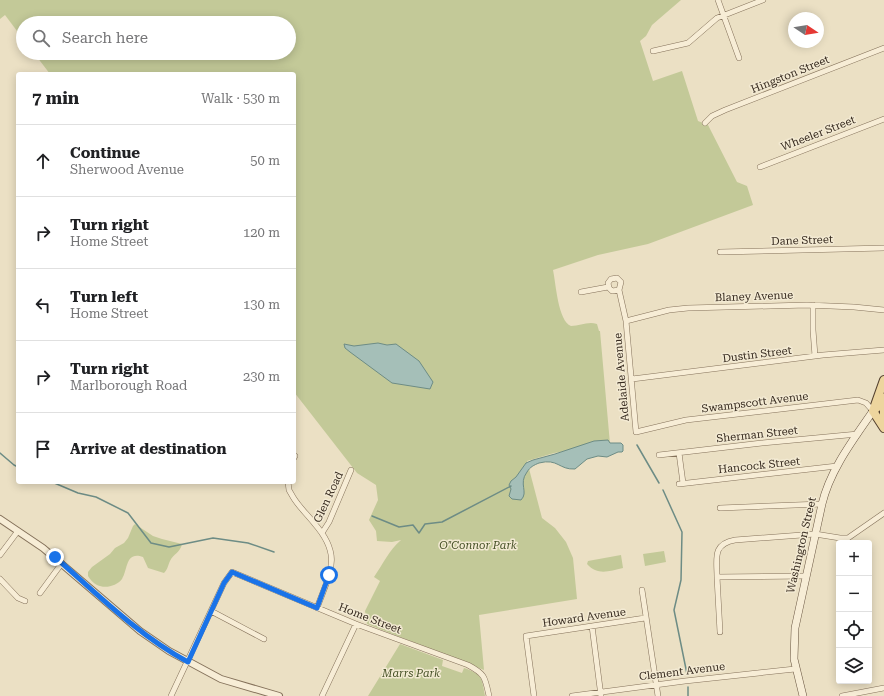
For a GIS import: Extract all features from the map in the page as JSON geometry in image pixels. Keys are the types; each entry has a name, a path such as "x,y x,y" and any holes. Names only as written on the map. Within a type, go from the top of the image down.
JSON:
{"main road":[{"name":"Washington Street","path":"803,696 793,650 795,628 814,534 826,490 837,466 873,411 884,380"},
{"name":"Washington Street","path":"873,411 880,405 884,398"},
{"path":"884,410 884,418"},
{"path":"873,411 884,428"}],"street":[{"path":"718,0 739,58"},
{"path":"653,51 688,43 717,18 762,0"},
{"name":"Hingston Street","path":"705,123 712,116 725,110 884,48"},
{"name":"Wheeler Street","path":"760,167 884,119"},
{"name":"Dane Street","path":"720,252 884,248"},
{"path":"617,278 621,282 619,290 612,291 608,287 608,283 611,279 617,278"},
{"path":"581,292 608,287"},
{"name":"Adelaide Avenue","path":"619,290 626,321 636,432"},
{"path":"813,305 813,330 816,356"},
{"name":"Blaney Avenue","path":"626,321 669,310 688,308 813,305 863,307 884,310"},
{"name":"Dustin Street","path":"632,379 816,356 884,350"},
{"name":"Swampscott Avenue","path":"636,432 686,420 858,400 866,403 873,411"},
{"name":"Sherman Street","path":"659,455 858,434"},
{"name":"Hancock Street","path":"679,453 681,484 837,466"},
{"name":"Glen Road","path":"322,533 329,522 352,470"},
{"path":"288,484 289,490 297,503 322,533 330,546 332,560 329,575 317,608"},
{"path":"720,508 822,504"},
{"path":"720,632 717,577 718,550 721,545 735,540 814,534 848,538 884,513"},
{"path":"0,519 62,563 140,631 169,651 221,679 262,693 279,696"},
{"path":"0,554 18,531"},
{"path":"40,593 62,563"},
{"name":"Home Street","path":"171,696 224,583 232,572 356,624 468,665 485,677 489,696"},
{"path":"717,577 805,576"},
{"path":"0,578 18,598 26,601"},
{"path":"642,590 645,618 658,696"},
{"path":"211,611 264,639"},
{"name":"Howard Avenue","path":"534,696 526,636 645,618"},
{"path":"322,696 356,624"},
{"path":"592,626 601,694"},
{"name":"Clement Avenue","path":"572,696 601,694 656,684 796,669"},
{"path":"842,696 884,688"}],"green space":[{"name":"O\"Connor Park","path":"0,0 681,0 652,25 646,36 640,41 653,81 682,71 698,121 708,125 737,182 747,186 753,205 648,244 598,255 553,270 560,310 567,323 571,326 590,323 597,324 600,331 610,444 554,453 527,461 542,518 555,528 566,542 573,558 577,599 479,615 484,670 367,624 365,611 380,581 374,577 390,553 401,540 392,542 377,541 376,531 369,520 378,500 376,485 357,473 296,395 296,72 48,72 39,60 296,60 296,16 16,16 16,30 5,15 0,19"},
{"path":"135,524 153,536 182,544 180,549 169,562 164,573 148,568 143,557 137,556 130,559 120,581 107,587 96,584 88,576 88,572 115,548 124,543"},
{"path":"664,551 666,562 645,566 643,554"},
{"path":"621,555 623,568 604,572 595,570 587,564 588,561"},
{"name":"Marrs Park","path":"400,644 443,660 442,666 462,673 464,668 474,672 482,681 485,696 368,696"}],"water":[{"path":"378,343 387,345 396,344 419,361 433,382 430,389 392,383 345,348 344,344 354,346"},
{"path":"608,440 610,443 621,443 623,445 623,451 607,457 598,456 587,459 575,469 565,468 550,462 539,463 531,467 524,476 524,494 521,500 512,499 509,496 511,489 509,485 511,481 516,477 526,463 594,441"}],"waterway":[{"path":"637,445 659,483"},
{"path":"0,453 16,466"},
{"path":"57,484 78,493 96,497 128,513 151,543 169,547 213,538 248,543 274,552"},
{"path":"372,516 399,527 413,525 419,533 425,524 442,522 511,486"},
{"path":"663,490 682,532 681,580 674,610 687,674"},
{"path":"688,687 688,696"}],"route":[{"path":"55,557 140,631 157,644 188,662 224,583 232,572 317,608 329,575"}]}
